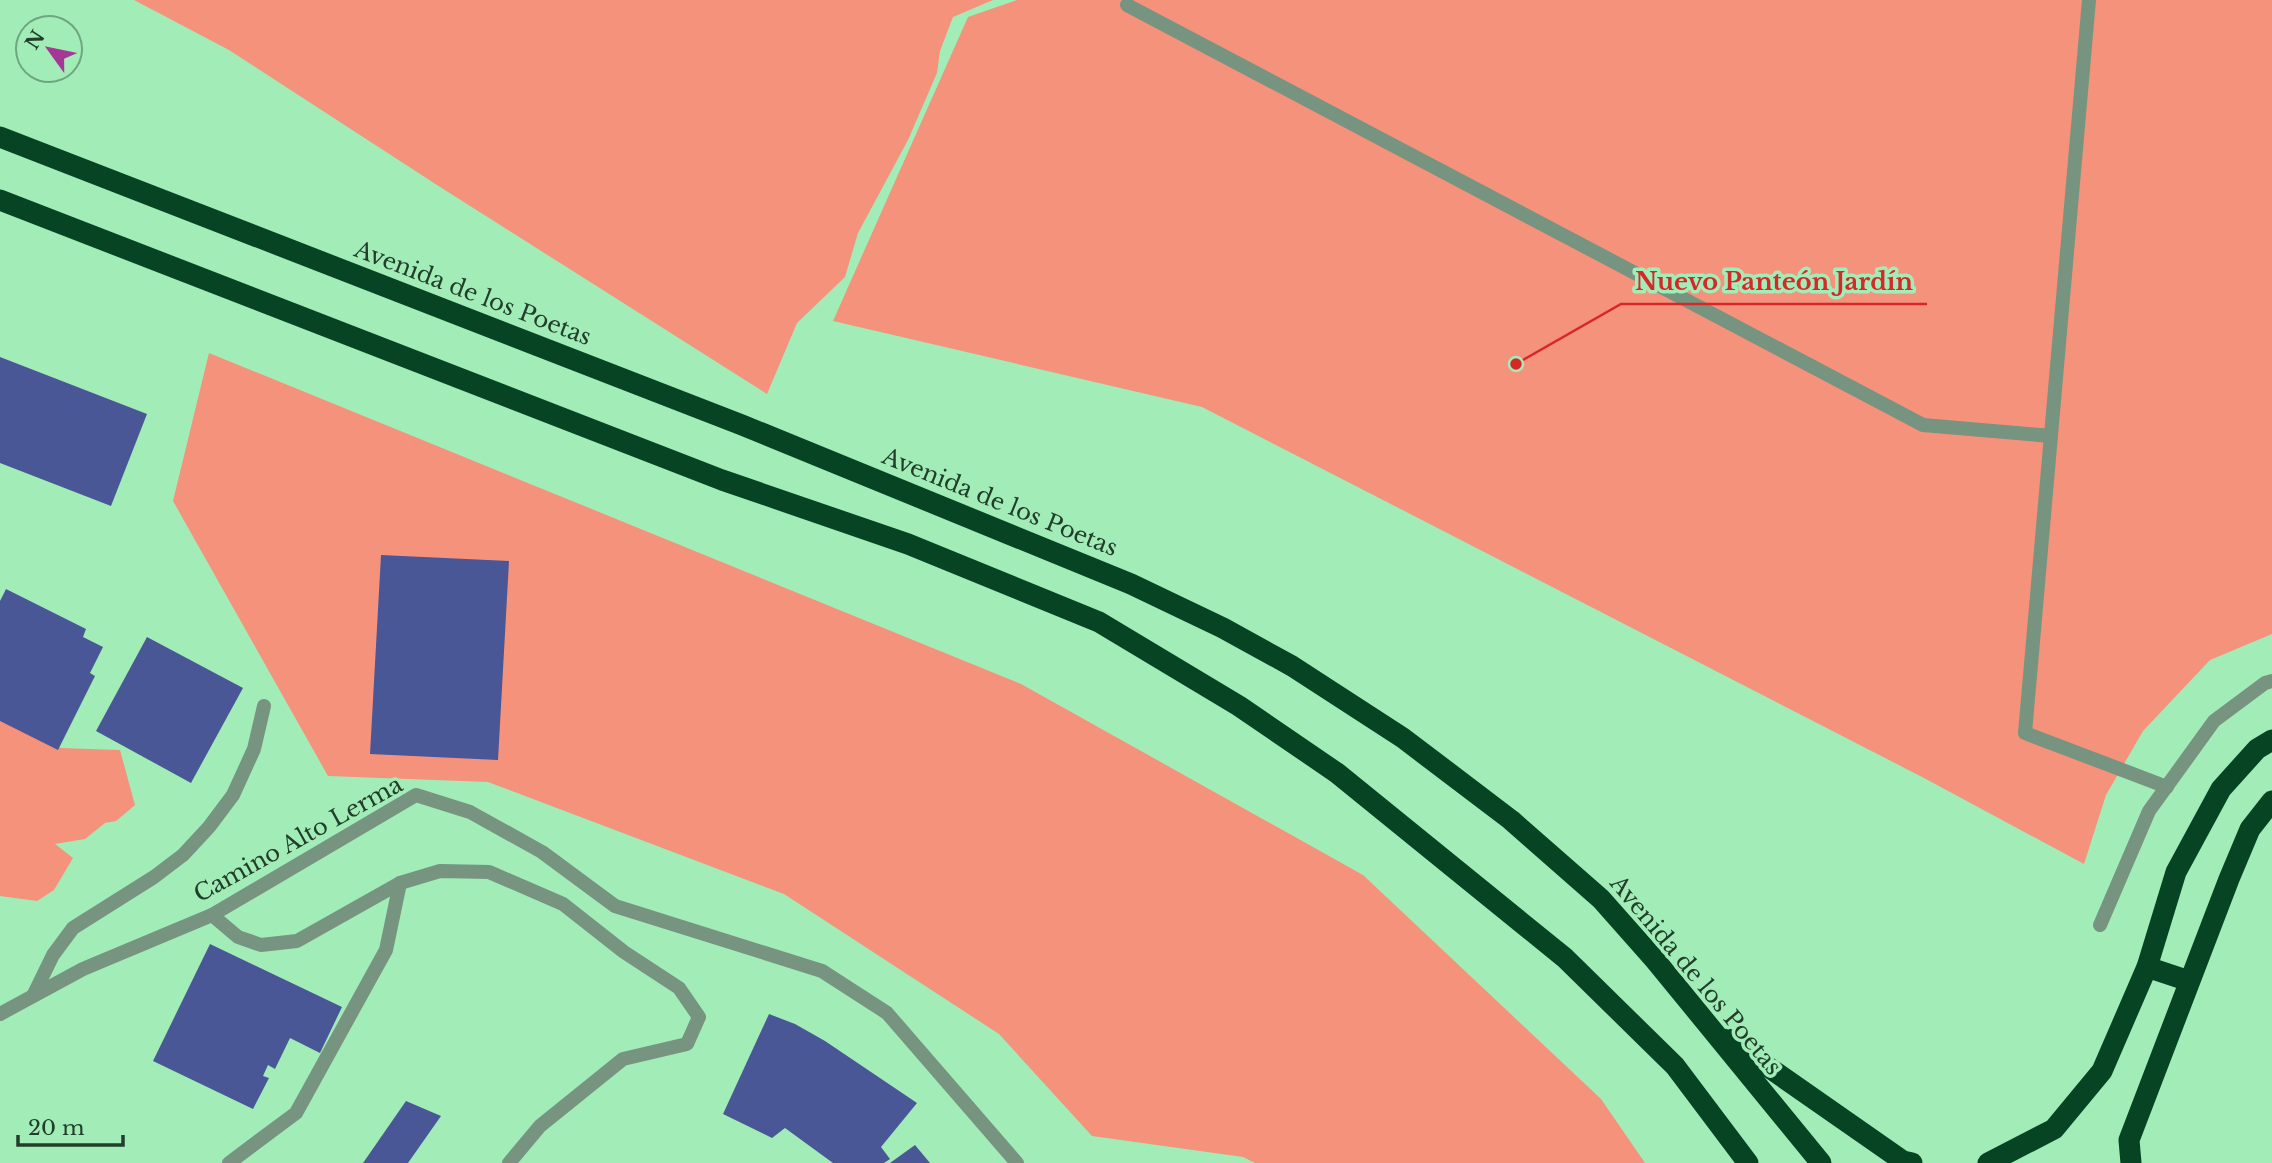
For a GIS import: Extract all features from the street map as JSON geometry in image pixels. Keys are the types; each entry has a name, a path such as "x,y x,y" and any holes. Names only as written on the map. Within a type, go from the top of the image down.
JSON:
{"highway":[{"name":"Avenida de los Poetas","path":"0,137 741,425 1131,584 1223,628 1292,666 1403,738 1511,820 1601,899 1821,1163"},
{"path":"0,200 722,480 908,544 1098,622 1239,706 1336,773 1566,958 1675,1066 1748,1163"},
{"path":"1988,1163 2054,1129 2102,1071 2147,967 2176,872 2221,789 2257,749 2272,740"},
{"path":"2131,1163 2129,1140 2189,981 2250,829 2272,801"},
{"path":"2147,967 2189,981"},
{"path":"1709,1027 1903,1161 1912,1163"}],"street":[{"path":"2089,0 2025,733 2167,787"},
{"path":"1127,5 1923,425 2051,436"},
{"path":"2100,925 2149,811 2214,721 2264,683 2272,681"},
{"path":"34,994 52,955 74,928 183,855 209,827 233,795 254,749 264,706"},
{"name":"Camino Alto Lerma","path":"0,1014 83,969 212,915 416,795 470,812 542,852 615,906 822,971 887,1013 1017,1163"},
{"path":"212,915 238,937 261,944 297,941 400,883 440,871 489,872 562,904 624,952 679,988 699,1017 687,1044 623,1059 540,1126 509,1163"},
{"path":"229,1163 296,1112 386,950 400,883"}],"shaded area":[{"path":"134,0 993,0 953,17 940,51 937,73 908,140 858,233 845,277 797,323 767,394 229,50"},
{"path":"1017,0 2272,0 2272,634 2210,660 2143,731 2106,795 2084,864 1924,778 1202,407 833,321 968,17"},
{"path":"209,353 1021,684 1363,875 1601,1099 1645,1163 1255,1163 1243,1157 1092,1136 999,1034 784,894 488,782 328,776 173,501"},
{"path":"0,719 61,748 120,750 135,805 116,821 105,823 85,839 55,844 73,858 54,890 37,901 0,896"}],"building":[{"path":"0,357 147,414 111,506 0,463"},
{"path":"381,555 509,561 498,760 370,754"},
{"path":"6,589 86,629 83,637 103,647 90,673 95,676 58,750 0,721 0,601"},
{"path":"147,637 243,688 191,783 96,731"},
{"path":"210,944 342,1007 320,1053 290,1038 275,1069 268,1065 263,1076 269,1078 253,1109 153,1061"},
{"path":"769,1014 795,1024 825,1041 917,1103 881,1147 890,1159 884,1163 833,1163 785,1128 772,1138 723,1114"},
{"path":"406,1101 441,1116 408,1163 363,1163"},
{"path":"915,1145 930,1163 890,1163"}],"place":[{"name":"Nuevo Panteón Jardín","path":"1516,364"}]}
